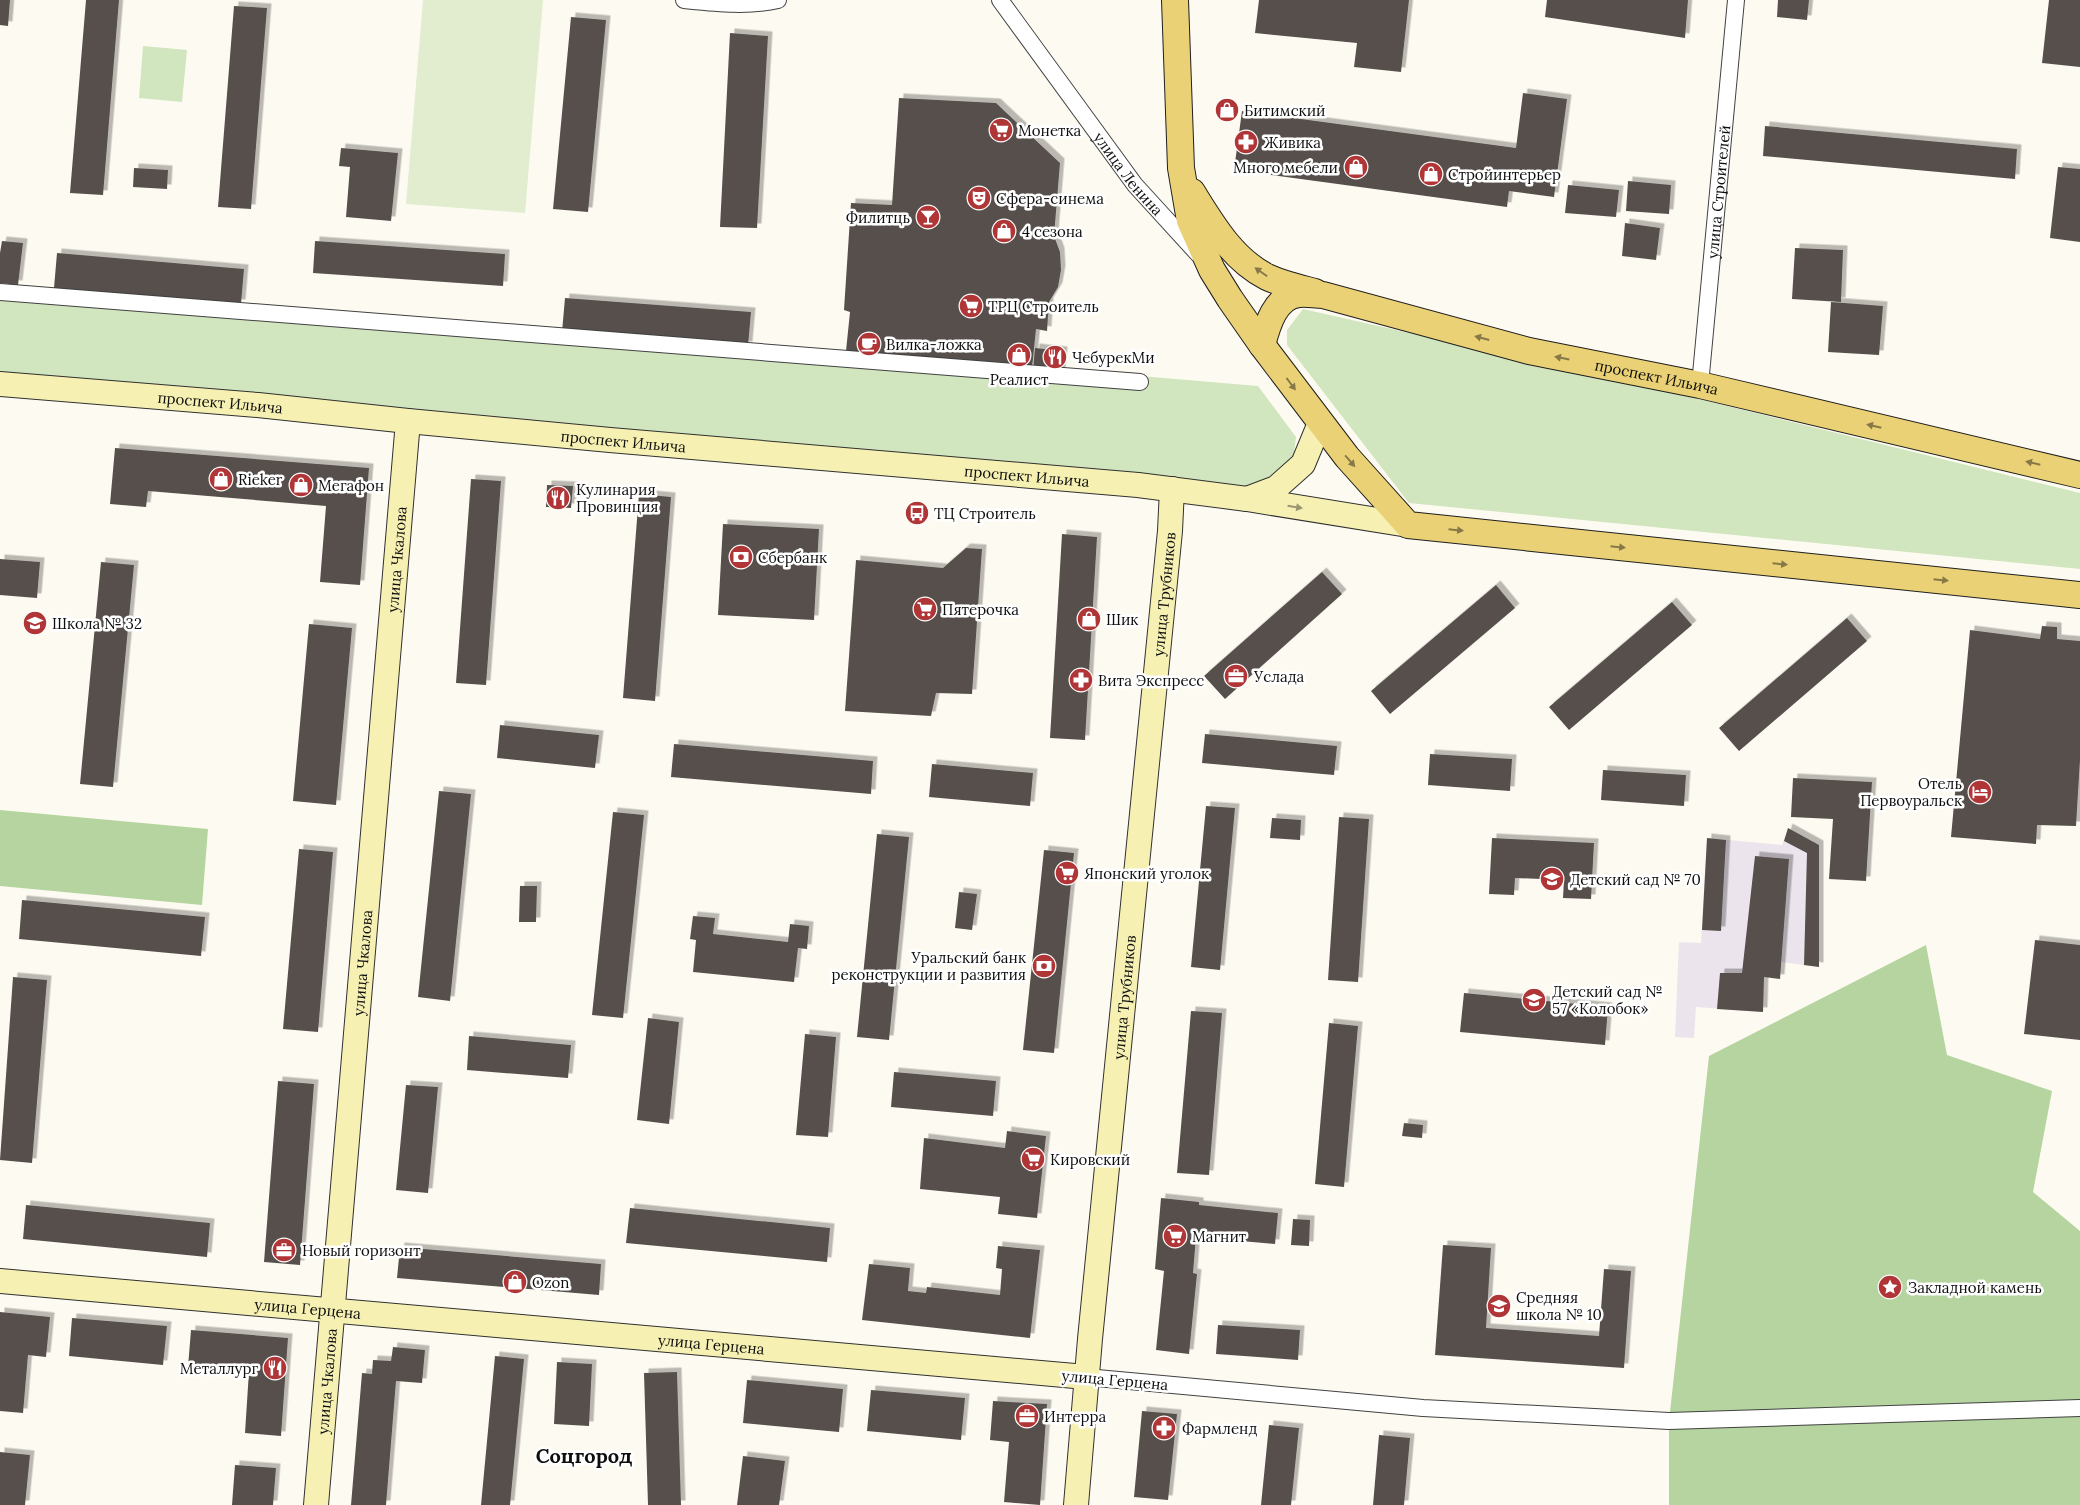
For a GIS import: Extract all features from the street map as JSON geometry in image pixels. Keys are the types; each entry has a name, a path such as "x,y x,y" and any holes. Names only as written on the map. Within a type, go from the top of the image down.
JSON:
{"main road":[{"name":"улица Ленина","path":"1175,0 1181,175 1190,221 1212,270 1262,345 1347,457 1408,525"},
{"path":"1181,175 1227,245 1268,277 1323,295"},
{"name":"проспект Ильича","path":"1262,345 1268,324 1276,309 1285,300 1298,294 1323,295 1528,351 1700,385 2080,474"},
{"name":"проспект Ильича","path":"1408,525 2080,595"}],"street":[{"path":"684,0 722,3 778,0"},
{"name":"улица Ленина","path":"1000,0 1135,185 1212,270"},
{"name":"улица Строителей","path":"1700,385 1736,0"},
{"path":"0,292 1140,382"},
{"name":"проспект Ильича","path":"0,384 258,405 408,421 1172,489 1408,525"},
{"name":"улица Чкалова","path":"316,1505 408,421"},
{"name":"проспект Ильича","path":"1247,499 1276,488 1303,464 1320,423"},
{"name":"улица Трубников","path":"1076,1505 1086,1377 1170,531 1172,489"},
{"name":"улица Герцена","path":"0,1280 1423,1408 1670,1421 2080,1408"}],"shaded area":[{"path":"1788,828 1819,845 1819,967 1781,962 1780,979 1764,977 1763,1012 1696,1007 1694,1038 1675,1037 1679,942 1701,943 1707,838 1782,845"}],"green space":[{"path":"423,0 543,0 525,213 406,204"},
{"path":"143,46 187,50 182,102 139,98"},
{"path":"0,286 760,351 846,351 1258,386 1296,437 1293,461 1281,471 1246,487 0,376"},
{"path":"1303,309 1675,393 2080,493 2080,569 1409,503 1287,345 1287,330"},
{"path":"0,810 208,829 202,905 0,886"},
{"path":"1926,945 1947,1055 2052,1091 2033,1192 2080,1231 2080,1505 1669,1505 1669,1421 1709,1056"}],"building":[{"path":"0,0 10,0 8,26 0,25"},
{"path":"86,0 119,0 103,195 70,193"},
{"path":"1259,0 1409,0 1401,72 1354,67 1357,43 1255,33"},
{"path":"1547,0 1688,0 1685,38 1545,17"},
{"path":"1778,0 1809,0 1807,20 1777,17"},
{"path":"2049,0 2080,0 2080,67 2042,63"},
{"path":"234,6 267,8 251,209 218,207"},
{"path":"571,17 606,20 588,212 553,209"},
{"path":"730,33 768,36 757,228 720,227"},
{"path":"1523,93 1567,99 1554,197 1509,191 1507,207 1234,170 1242,111 1516,148"},
{"path":"899,98 996,103 1060,163 1054,236 1060,252 1061,270 1058,287 1049,302 1047,331 1036,329 1032,368 846,351 850,312 844,310 851,203 892,205"},
{"path":"1765,126 2017,149 2015,179 1763,156"},
{"path":"341,148 398,153 391,221 346,217 350,167 339,166"},
{"path":"2058,167 2080,169 2080,242 2050,238"},
{"path":"134,168 168,170 167,189 133,187"},
{"path":"1628,181 1671,185 1669,214 1626,211"},
{"path":"1568,185 1619,190 1616,217 1565,213"},
{"path":"1625,223 1660,228 1656,260 1622,256"},
{"path":"2,241 23,243 18,285 0,283"},
{"path":"315,241 505,254 503,286 313,273"},
{"path":"1795,248 1843,250 1841,302 1792,299"},
{"path":"57,253 244,269 241,304 54,288"},
{"path":"565,298 751,312 748,346 562,332"},
{"path":"1831,302 1883,306 1879,355 1828,352"},
{"path":"1035,348 1063,351 1061,372 1033,370"},
{"path":"115,448 369,468 360,585 320,582 326,506 148,491 146,507 110,504"},
{"path":"471,479 501,481 486,685 456,683"},
{"path":"547,485 573,486 571,508 546,507"},
{"path":"639,494 671,497 655,701 623,698"},
{"path":"723,524 819,529 814,620 718,615"},
{"path":"1062,534 1097,537 1085,740 1050,738"},
{"path":"966,548 982,549 972,694 936,693 931,716 845,711 856,560 943,568"},
{"path":"0,559 40,562 37,598 0,595"},
{"path":"101,562 134,565 113,787 80,784"},
{"path":"1322,572 1342,594 1225,699 1204,676"},
{"path":"1496,585 1515,608 1390,714 1371,691"},
{"path":"1672,602 1692,625 1569,730 1549,707"},
{"path":"1847,618 1867,641 1739,751 1719,728"},
{"path":"309,624 352,628 336,805 293,801"},
{"path":"2042,626 2057,627 2057,639 2080,641 2080,760 2076,826 2037,825 2036,844 1951,837 1970,630 2040,639"},
{"path":"500,725 599,735 595,768 497,758"},
{"path":"1205,734 1337,746 1334,775 1202,763"},
{"path":"674,744 873,761 871,794 671,777"},
{"path":"1430,754 1512,759 1510,791 1428,785"},
{"path":"932,764 1033,773 1030,806 929,797"},
{"path":"1603,770 1686,775 1684,806 1601,800"},
{"path":"1793,778 1872,782 1866,881 1829,879 1833,819 1791,817"},
{"path":"439,791 471,794 450,1001 418,997"},
{"path":"1206,806 1235,808 1220,970 1191,967"},
{"path":"613,812 644,815 623,1018 592,1015"},
{"path":"1339,817 1369,819 1358,982 1328,980"},
{"path":"1272,818 1301,820 1300,840 1270,838"},
{"path":"1788,828 1819,845 1819,967 1804,965 1807,853 1784,841"},
{"path":"877,834 909,837 889,1040 857,1037"},
{"path":"1492,838 1594,843 1591,899 1563,898 1564,880 1515,878 1514,895 1489,894"},
{"path":"1707,838 1726,840 1721,931 1702,930"},
{"path":"299,849 333,852 318,1032 283,1029"},
{"path":"1044,850 1074,853 1054,1053 1023,1050"},
{"path":"1755,856 1789,859 1780,979 1764,977 1763,1012 1717,1009 1720,973 1742,973"},
{"path":"520,886 537,886 536,922 519,922"},
{"path":"959,892 977,894 972,930 955,928"},
{"path":"22,900 205,917 201,956 19,939"},
{"path":"693,916 715,918 713,934 788,942 790,924 809,926 807,949 798,948 794,982 693,972 696,940 690,939"},
{"path":"2035,940 2080,945 2080,1040 2024,1034"},
{"path":"13,977 47,980 32,1163 0,1160"},
{"path":"1464,993 1608,1007 1605,1045 1460,1032"},
{"path":"1191,1011 1222,1013 1209,1175 1177,1173"},
{"path":"648,1018 679,1022 669,1124 637,1120"},
{"path":"1329,1023 1358,1026 1344,1187 1315,1184"},
{"path":"805,1034 836,1037 828,1137 796,1135"},
{"path":"469,1036 571,1045 568,1078 467,1070"},
{"path":"894,1072 996,1081 993,1116 891,1107"},
{"path":"278,1081 314,1084 300,1265 264,1262"},
{"path":"406,1085 438,1087 428,1193 396,1190"},
{"path":"1404,1123 1423,1125 1422,1138 1402,1136"},
{"path":"1007,1131 1046,1136 1037,1218 998,1214 1000,1197 920,1189 924,1138 1005,1148"},
{"path":"1161,1198 1199,1202 1199,1205 1278,1213 1275,1244 1196,1237 1193,1273 1197,1274 1189,1354 1156,1350 1164,1271 1155,1269"},
{"path":"26,1205 210,1223 207,1257 23,1239"},
{"path":"630,1208 830,1228 827,1262 626,1243"},
{"path":"1293,1219 1310,1220 1309,1246 1291,1245"},
{"path":"1443,1245 1491,1248 1486,1328 1599,1336 1604,1269 1631,1271 1624,1368 1435,1355"},
{"path":"998,1246 1040,1250 1030,1338 862,1320 869,1264 910,1268 908,1291 926,1293 927,1287 1000,1295 1002,1269 996,1268"},
{"path":"400,1247 601,1264 599,1295 397,1278"},
{"path":"0,1312 50,1317 46,1357 28,1355 23,1413 0,1411"},
{"path":"72,1318 167,1326 163,1365 69,1356"},
{"path":"1218,1325 1300,1330 1298,1360 1216,1354"},
{"path":"191,1330 288,1338 281,1436 245,1433 249,1371 188,1367"},
{"path":"393,1347 425,1350 422,1383 396,1381 386,1505 351,1505 362,1373 372,1374 373,1360 391,1361"},
{"path":"495,1356 524,1359 510,1505 481,1505"},
{"path":"557,1362 592,1364 589,1426 554,1424"},
{"path":"677,1372 681,1505 648,1505 644,1373"},
{"path":"747,1380 843,1389 839,1432 743,1423"},
{"path":"871,1390 965,1398 961,1440 867,1431"},
{"path":"993,1401 1047,1404 1040,1505 1004,1502 1009,1442 990,1440"},
{"path":"1142,1411 1177,1414 1168,1500 1134,1497"},
{"path":"1269,1425 1299,1428 1291,1505 1261,1505"},
{"path":"1379,1435 1410,1438 1404,1505 1373,1505"},
{"path":"0,1452 30,1455 25,1505 0,1505"},
{"path":"743,1456 785,1461 779,1505 737,1505"},
{"path":"235,1465 276,1468 273,1505 232,1505"}],"place":[{"name":"Битимский","path":"1227,110"},
{"name":"Монетка","path":"1001,130"},
{"name":"Живика","path":"1246,142"},
{"name":"Много мебели","path":"1356,167"},
{"name":"Стройинтерьер","path":"1431,174"},
{"name":"Сфера-синема","path":"979,198"},
{"name":"Филитць","path":"928,217"},
{"name":"4 сезона","path":"1004,231"},
{"name":"ТРЦ Строитель","path":"971,306"},
{"name":"Вилка-ложка","path":"869,344"},
{"name":"Реалист","path":"1019,355"},
{"name":"ЧебурекМи","path":"1055,357"},
{"name":"Rieker","path":"221,479"},
{"name":"Мегафон","path":"301,485"},
{"name":"Кулинария Провинция","path":"558,498"},
{"name":"ТЦ Строитель","path":"917,513"},
{"name":"Сбербанк","path":"741,557"},
{"name":"Пятерочка","path":"925,609"},
{"name":"Шик","path":"1089,619"},
{"name":"Школа № 32","path":"35,623"},
{"name":"Услада","path":"1236,676"},
{"name":"Вита Экспресс","path":"1081,680"},
{"name":"Отель Первоуральск","path":"1980,792"},
{"name":"Японский уголок","path":"1067,873"},
{"name":"Детский сад № 70","path":"1552,879"},
{"name":"Уральский банк реконструкции и развития","path":"1044,966"},
{"name":"Детский сад № 57 «Колобок»","path":"1534,1000"},
{"name":"Кировский","path":"1033,1159"},
{"name":"Магнит","path":"1175,1236"},
{"name":"Новый горизонт","path":"284,1250"},
{"name":"Ozon","path":"515,1282"},
{"name":"Закладной камень","path":"1890,1287"},
{"name":"Средняя школа № 10","path":"1499,1306"},
{"name":"Металлург","path":"275,1368"},
{"name":"Интерра","path":"1027,1416"},
{"name":"Фармленд","path":"1164,1428"}],"district":[{"name":"Соцгород","path":"584,1455"}]}
